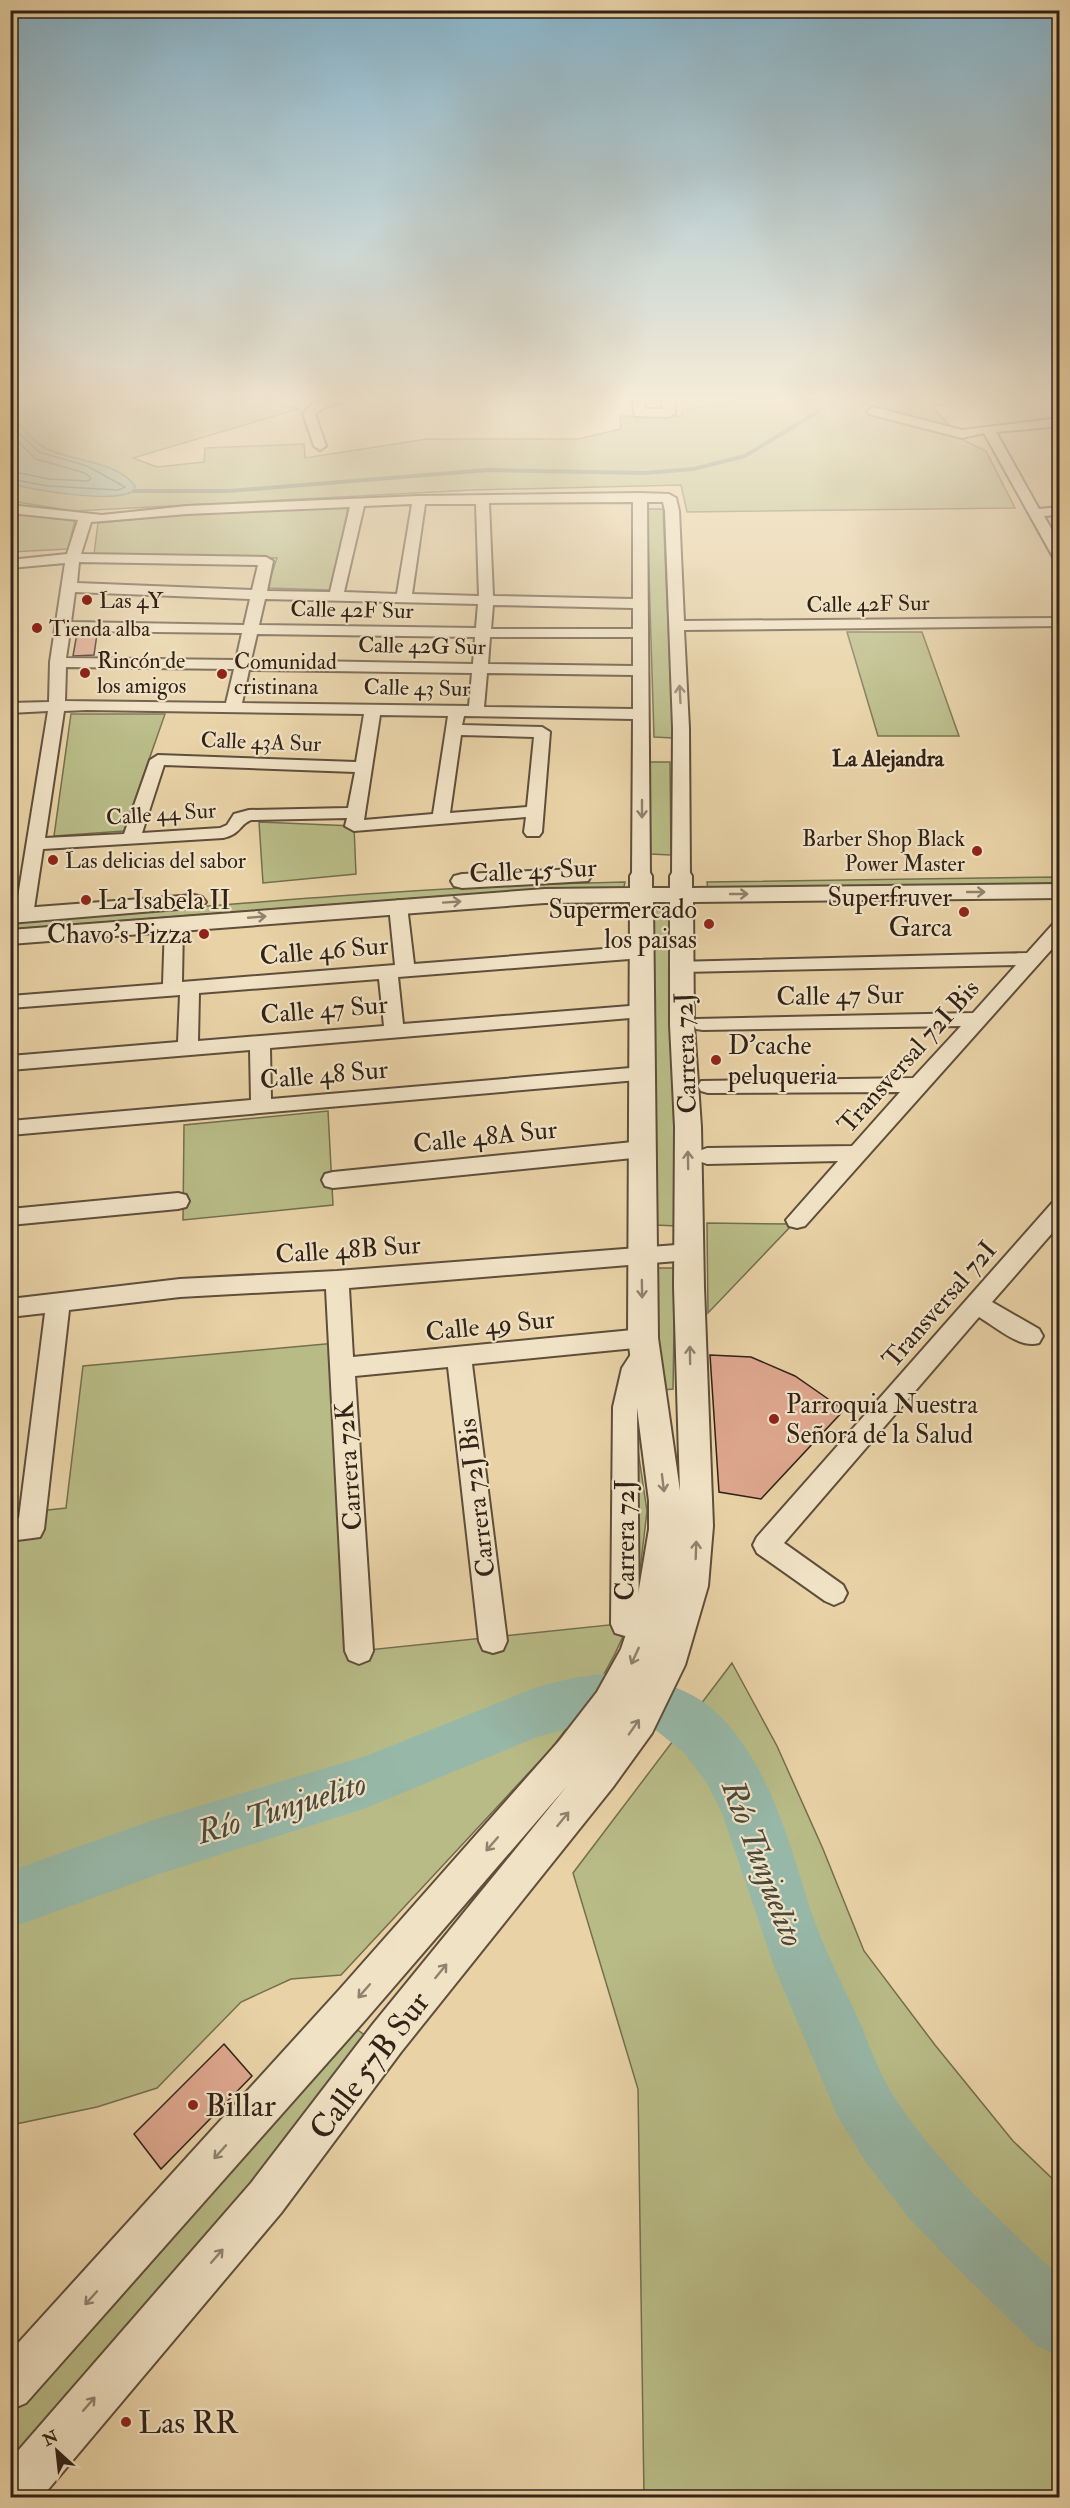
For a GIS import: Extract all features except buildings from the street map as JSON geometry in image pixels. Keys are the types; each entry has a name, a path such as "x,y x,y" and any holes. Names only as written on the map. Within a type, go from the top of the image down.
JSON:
{"street":[{"path":"69,516 116,518 133,516"},
{"path":"336,597 355,516"},
{"path":"404,598 417,516"},
{"path":"476,711 486,601 483,516"},
{"name":"Carrera 72J","path":"640,516 644,1346 665,1501 670,1604"},
{"name":"Carrera 72J","path":"670,1604 696,1560 697,1526 682,966 681,752 672,516"},
{"path":"1037,516 1059,557"},
{"path":"17,916 35,844 57,705 58,662 73,558 86,518"},
{"path":"10,564 73,558 266,561 232,707"},
{"path":"69,587 257,595 641,604"},
{"name":"Calle 42F Sur","path":"677,626 1059,622"},
{"name":"Calle 42F Sur","path":"63,626 250,627 484,633 641,633"},
{"name":"Calle 42G Sur","path":"58,662 642,671"},
{"name":"Calle 43 Sur","path":"10,708 57,705 642,714"},
{"path":"355,819 373,710"},
{"path":"441,818 453,730 458,711"},
{"path":"453,730 542,732 533,832"},
{"path":"642,751 681,752"},
{"name":"Calle 43A Sur","path":"131,838 158,760 363,767"},
{"name":"Calle 44 Sur","path":"35,844 223,833 233,829 240,818 249,815 355,819 441,818 535,811"},
{"name":"Calle 45 Sur","path":"681,885 1059,872"},
{"name":"Calle 45 Sur","path":"17,916 529,876 641,885 1059,891"},
{"name":"Calle 45 Sur","path":"10,937 545,896 641,885"},
{"path":"394,1031 398,906"},
{"path":"174,924 188,1048"},
{"name":"Transversal 72I Bis","path":"797,1221 1059,928"},
{"name":"Calle 46 Sur","path":"10,1002 642,952"},
{"path":"682,966 1031,959"},
{"name":"Calle 47 Sur","path":"10,1063 642,1011"},
{"name":"Calle 47 Sur","path":"703,1024 977,1019"},
{"path":"260,1042 261,1107"},
{"name":"Calle 48 Sur","path":"10,1128 642,1074"},
{"path":"708,1086 919,1085"},
{"name":"Calle 48A Sur","path":"333,1180 643,1149"},
{"path":"707,1156 857,1153"},
{"path":"10,1217 178,1202"},
{"name":"Transversal 72I","path":"834,1593 766,1545 1059,1209"},
{"name":"Calle 48B Sur","path":"10,1308 180,1288 337,1280 689,1252"},
{"name":"Carrera 72K","path":"337,1280 359,1651"},
{"path":"21,1529 58,1304"},
{"path":"976,1304 1031,1336"},
{"name":"Carrera 72J","path":"625,1624 625,1407 634,1368 644,1346"},
{"name":"Calle 49 Sur","path":"341,1368 459,1356 644,1346"},
{"name":"Carrera 72J Bis","path":"459,1356 493,1641"},
{"name":"Calle 57B Sur","path":"10,2387 353,2004 586,1764 639,1721 668,1665 670,1604"},
{"name":"Calle 57B Sur","path":"13,2487 266,2198 387,2038 586,1764"}],"green space":[{"path":"11,516 75,520 68,549 11,552"},
{"path":"169,516 346,516 331,590 267,588 277,558 94,554 98,523"},
{"path":"647,516 663,516 673,738 654,737"},
{"path":"847,632 922,632 959,736 878,736"},
{"path":"71,714 165,714 124,831 54,836"},
{"path":"650,762 670,762 671,855 650,854"},
{"path":"259,822 354,826 356,874 263,883"},
{"path":"1060,877 1059,884 708,890 707,882"},
{"path":"625,882 624,887 431,897 11,929 11,922 241,903 394,892"},
{"path":"653,909 669,910 676,1226 656,1225"},
{"path":"328,1111 333,1205 183,1220 184,1125"},
{"path":"707,1223 793,1224 708,1313"},
{"path":"649,1268 675,1268 673,1389 664,1390"},
{"path":"336,1343 359,1651 628,1623 621,1640 594,1690 550,1750 341,1975 291,1979 241,2002 157,2088 97,2107 11,2125 11,1514 66,1508 83,1366"},
{"path":"636,1437 647,1511 638,1587"},
{"path":"732,1663 777,1746 823,1849 864,1951 935,2045 1013,2141 1059,2185 1059,2497 644,2497 638,2089 573,1873"},
{"path":"355,2028 370,2039 238,2205 11,2469 11,2416"}],"waterway":[{"name":"Río Tunjuelito","path":"10,1900 159,1846 366,1782 537,1712 573,1702 607,1698 640,1700 675,1713 703,1735 726,1765 744,1799 759,1836 799,1957 867,2109 908,2168 956,2222 1060,2323"}],"place":[{"name":"Las 4Y","path":"87,600"},
{"name":"Tienda alba","path":"37,628"},
{"name":"Rincón de los amigos","path":"85,673"},
{"name":"Comunidad cristinana","path":"222,674"},
{"name":"Barber Shop Black Power Master","path":"977,851"},
{"name":"Las delicias del sabor","path":"53,860"},
{"name":"La Isabela II","path":"86,900"},
{"name":"Superfruver Garca","path":"964,912"},
{"name":"Supermercado los paisas","path":"709,924"},
{"name":"Chavo’s Pizza","path":"204,934"},
{"name":"D'cache peluqueria","path":"716,1060"},
{"name":"Parroquia Nuestra Señora de la Salud","path":"774,1419"},
{"name":"Billar","path":"193,2105"},
{"name":"Las RR","path":"126,2422"}],"district":[{"name":"La Alejandra","path":"888,758"}]}
